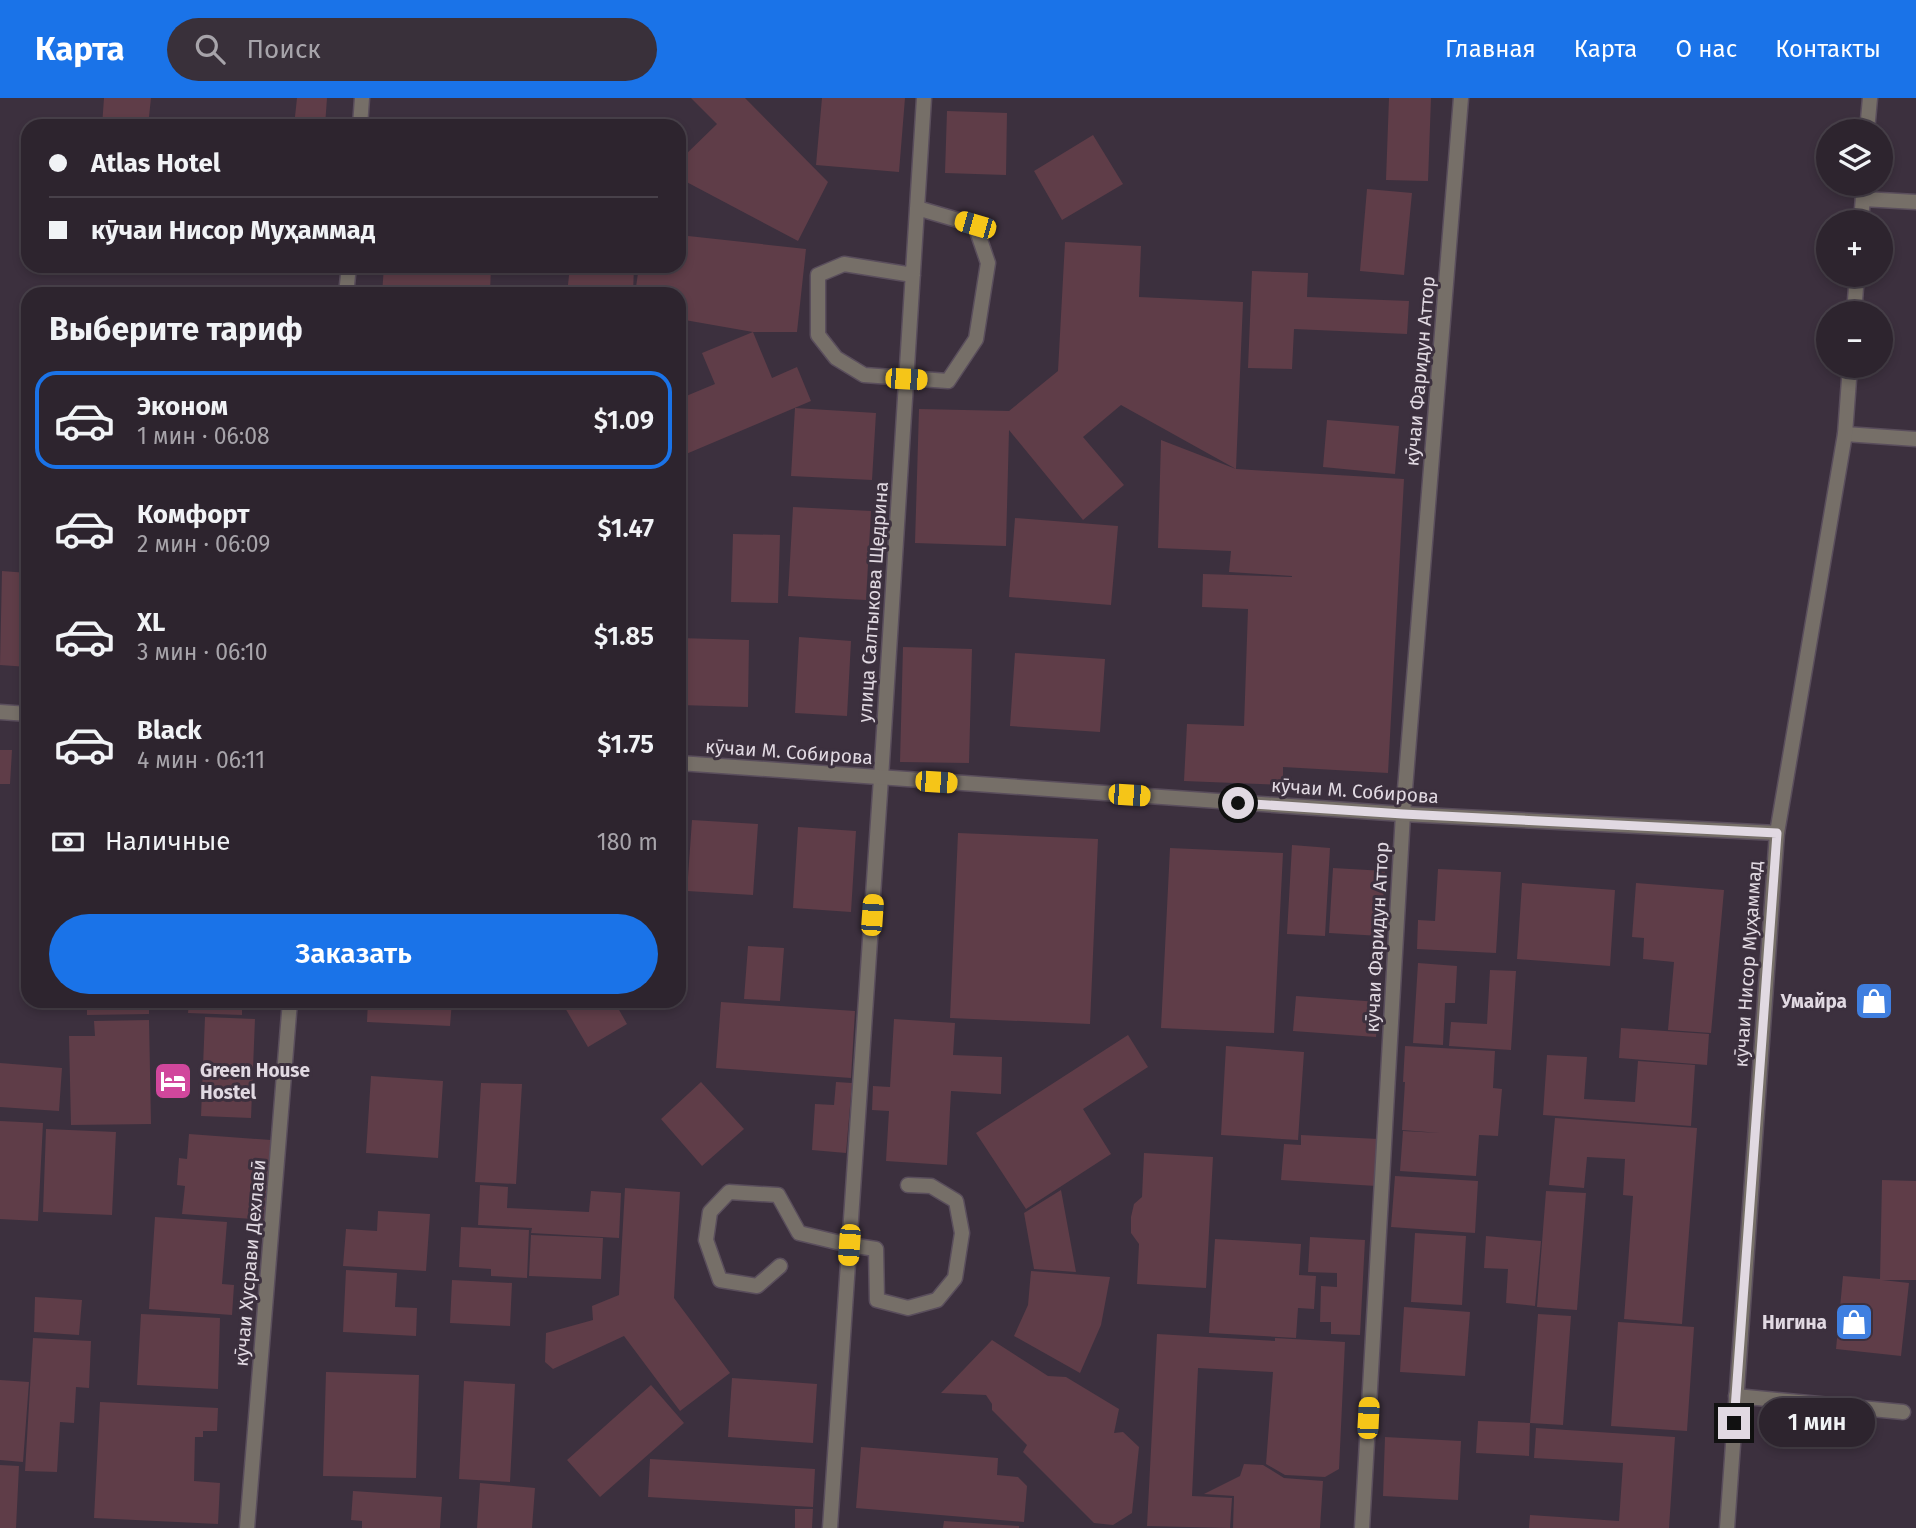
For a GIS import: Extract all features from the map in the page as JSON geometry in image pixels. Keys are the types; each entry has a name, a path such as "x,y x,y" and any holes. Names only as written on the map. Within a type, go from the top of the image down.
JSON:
{"street":[{"path":"360,119 362,98"},
{"name":"улица Салтыкова Щедрина","path":"830,1528 924,98"},
{"name":"кӯчаи Фаридун Аттор","path":"1362,1528 1403,814 1461,98"},
{"path":"1868,119 1870,98"},
{"path":"1887,196 1916,202"},
{"path":"913,275 844,264 818,275 818,334 836,358 864,375 948,381 976,339 988,263 975,225 917,208"},
{"name":"кӯчаи Нисор Муҳаммад","path":"1727,1528 1777,833 1845,434 1849,378"},
{"path":"1845,434 1916,439"},
{"path":"0,712 21,714"},
{"name":"кӯчаи М. Собирова","path":"686,764 1403,814 1777,833"},
{"name":"кӯчаи Хусрави Дехлавӣ","path":"247,1528 289,1008"},
{"path":"780,1266 757,1286 720,1280 706,1240 710,1212 729,1192 778,1195 799,1233 876,1249 877,1300 908,1308 937,1300 955,1278 962,1233 956,1201 931,1186 908,1185"},
{"path":"1736,1396 1903,1412"}],"building":[{"path":"104,98 151,98 149,119 102,119"},
{"path":"297,98 327,98 326,119 295,119"},
{"path":"691,98 745,98 828,182 798,241 686,182 686,154 717,124"},
{"path":"822,98 905,98 899,172 816,165"},
{"path":"1389,98 1431,98 1428,181 1386,180"},
{"path":"947,111 1007,113 1006,175 945,173"},
{"path":"1093,135 1123,184 1062,220 1034,171"},
{"path":"1367,189 1412,193 1404,275 1360,271"},
{"path":"686,236 806,249 797,332 753,332 686,320 686,287 636,287 638,273 686,273"},
{"path":"1065,242 1141,246 1139,297 1243,302 1236,469 1121,405 1083,437 1124,485 1083,520 1009,430 1006,546 915,543 919,409 1009,411 1058,371"},
{"path":"1252,271 1308,273 1307,297 1409,301 1407,334 1294,329 1292,369 1248,368"},
{"path":"384,273 491,273 490,287 382,287"},
{"path":"569,273 634,273 633,287 568,287"},
{"path":"753,332 772,378 797,367 811,401 686,454 686,396 715,384 702,353"},
{"path":"795,408 876,413 872,480 791,476"},
{"path":"1327,420 1399,426 1395,474 1323,467"},
{"path":"1161,440 1236,469 1404,479 1388,773 1283,767 1283,785 1184,781 1187,724 1244,726 1248,609 1202,607 1203,574 1292,576 1229,572 1231,551 1158,548"},
{"path":"793,507 871,511 866,600 788,596"},
{"path":"1015,518 1118,526 1111,605 1009,597"},
{"path":"733,534 780,535 778,603 731,602"},
{"path":"2,571 21,572 21,666 0,665"},
{"path":"799,637 851,641 847,716 795,713"},
{"path":"686,638 749,640 748,707 686,705"},
{"path":"903,647 972,649 969,763 900,762"},
{"path":"1015,653 1105,659 1100,732 1010,726"},
{"path":"0,750 12,750 10,784 0,784"},
{"path":"692,820 758,824 753,895 687,891"},
{"path":"798,827 856,831 851,912 793,908"},
{"path":"958,833 1098,839 1090,1024 950,1018"},
{"path":"1292,845 1330,848 1325,936 1287,934"},
{"path":"1170,848 1283,853 1274,1033 1161,1028"},
{"path":"1333,868 1385,871 1381,936 1329,933"},
{"path":"1438,869 1501,872 1496,953 1417,949 1418,920 1435,921"},
{"path":"1522,883 1615,890 1610,966 1517,959"},
{"path":"1636,883 1724,890 1711,1033 1668,1030 1674,962 1643,959 1644,938 1632,937"},
{"path":"748,946 784,948 780,1001 744,999"},
{"path":"1418,963 1457,966 1455,1003 1445,1003 1443,1045 1413,1043"},
{"path":"1490,970 1516,971 1511,1050 1449,1046 1451,1022 1487,1024"},
{"path":"1296,996 1379,1002 1376,1037 1293,1031"},
{"path":"721,1002 855,1011 851,1078 716,1068"},
{"path":"87,1008 149,1008 149,1014 87,1015"},
{"path":"188,1008 242,1008 242,1015 188,1013"},
{"path":"368,1008 451,1008 450,1026 367,1022"},
{"path":"565,1008 618,1008 627,1024 588,1047"},
{"path":"205,1017 255,1019 251,1118 201,1116"},
{"path":"894,1019 955,1023 953,1055 1002,1057 1001,1094 951,1091 947,1165 886,1161 889,1111 872,1110 873,1086 890,1087"},
{"path":"149,1020 151,1124 71,1125 69,1036 95,1036 94,1021"},
{"path":"1621,1028 1709,1034 1707,1065 1619,1058"},
{"path":"1128,1035 1148,1067 1083,1109 1111,1154 1026,1209 976,1133"},
{"path":"1226,1046 1304,1052 1298,1140 1221,1135"},
{"path":"1405,1046 1495,1051 1493,1088 1502,1089 1498,1136 1479,1135 1476,1176 1400,1171 1403,1131 1440,1133 1402,1130"},
{"path":"1547,1055 1587,1057 1584,1099 1635,1102 1638,1061 1695,1065 1691,1126 1543,1115"},
{"path":"0,1063 62,1068 59,1111 0,1107"},
{"path":"371,1076 443,1081 438,1158 366,1153"},
{"path":"701,1082 744,1129 702,1166 661,1119"},
{"path":"836,1082 852,1083 846,1153 812,1150 815,1104 834,1105"},
{"path":"481,1083 522,1084 516,1184 475,1182"},
{"path":"1555,1118 1697,1128 1682,1324 1624,1319 1633,1196 1623,1195 1625,1159 1587,1157 1584,1188 1549,1185"},
{"path":"0,1121 43,1123 38,1221 0,1219"},
{"path":"46,1129 116,1132 112,1215 43,1212"},
{"path":"189,1134 271,1140 265,1220 182,1214 185,1186 177,1185 179,1158 187,1159"},
{"path":"1301,1135 1378,1139 1376,1186 1281,1180 1284,1144 1301,1145"},
{"path":"1144,1153 1213,1157 1206,1288 1137,1284 1139,1244 1131,1233 1131,1217 1134,1204 1142,1197"},
{"path":"1395,1176 1478,1181 1475,1233 1391,1227"},
{"path":"1882,1180 1916,1181 1916,1280 1882,1280 1909,1283 1901,1356 1836,1349 1843,1276 1880,1279"},
{"path":"480,1185 508,1187 507,1208 589,1212 591,1191 621,1193 619,1238 531,1233 532,1228 478,1225"},
{"path":"625,1188 680,1192 674,1298 730,1373 680,1411 624,1336 553,1369 545,1362 546,1333 593,1320 592,1306 619,1295"},
{"path":"1061,1190 1076,1272 1034,1269 1024,1213"},
{"path":"1546,1191 1586,1193 1577,1310 1537,1307"},
{"path":"378,1211 430,1214 426,1271 343,1266 346,1229 377,1231"},
{"path":"155,1217 227,1222 222,1284 234,1285 232,1315 149,1309"},
{"path":"461,1227 529,1230 527,1278 491,1276 491,1269 459,1267"},
{"path":"1415,1233 1466,1236 1462,1305 1411,1302"},
{"path":"531,1235 603,1238 601,1279 529,1276"},
{"path":"1486,1236 1541,1241 1535,1306 1506,1303 1508,1269 1484,1268"},
{"path":"1310,1237 1365,1240 1360,1335 1331,1334 1331,1322 1320,1322 1321,1286 1337,1287 1337,1273 1308,1272"},
{"path":"1215,1239 1301,1244 1299,1275 1316,1276 1314,1309 1298,1308 1296,1338 1209,1333"},
{"path":"346,1270 397,1273 395,1307 417,1308 416,1336 343,1332"},
{"path":"1031,1271 1110,1277 1101,1325 1080,1373 1014,1336 1028,1305"},
{"path":"452,1280 512,1283 510,1326 450,1323"},
{"path":"35,1297 82,1300 79,1335 34,1332"},
{"path":"1404,1307 1470,1312 1465,1376 1400,1372"},
{"path":"141,1314 220,1318 218,1389 137,1385"},
{"path":"1538,1314 1571,1316 1563,1425 1530,1423"},
{"path":"1618,1322 1694,1327 1687,1431 1611,1426"},
{"path":"1157,1334 1345,1342 1339,1469 1325,1477 1285,1475 1266,1464 1273,1372 1198,1368 1192,1496 1232,1498 1230,1528 1147,1526"},
{"path":"33,1338 91,1341 89,1388 76,1387 74,1423 60,1422 57,1472 25,1471"},
{"path":"992,1340 1048,1376 1066,1377 1119,1409 1114,1433 1123,1432 1139,1447 1132,1513 1113,1525 1094,1523 1023,1452 1027,1445 992,1410 992,1404 986,1395 941,1393"},
{"path":"326,1372 419,1375 416,1478 323,1476"},
{"path":"732,1378 817,1384 813,1443 728,1437"},
{"path":"0,1380 29,1382 23,1462 0,1460"},
{"path":"464,1381 515,1384 510,1482 459,1479"},
{"path":"651,1385 684,1423 600,1497 567,1460"},
{"path":"100,1402 218,1408 217,1431 203,1431 203,1437 195,1437 194,1481 220,1483 218,1524 94,1518"},
{"path":"1478,1421 1530,1423 1529,1456 1476,1453"},
{"path":"1536,1428 1675,1437 1669,1528 1529,1528 1530,1515 1619,1521 1623,1463 1534,1458"},
{"path":"1385,1437 1461,1441 1458,1500 1383,1496"},
{"path":"861,1447 998,1458 997,1475 1018,1477 1027,1486 1024,1522 856,1508"},
{"path":"650,1459 815,1469 813,1507 648,1497"},
{"path":"1244,1464 1263,1465 1284,1478 1323,1481 1320,1528 1233,1528 1234,1496 1204,1494 1240,1476"},
{"path":"0,1465 19,1466 16,1528 0,1528"},
{"path":"480,1483 535,1488 532,1528 477,1528"},
{"path":"353,1491 442,1497 440,1528 362,1528 362,1521 351,1520"},
{"path":"795,1509 813,1509 812,1528 795,1528"},
{"path":"944,1521 1019,1526 1019,1528 943,1528"}],"place":[{"name":"Умайра","path":"1874,1001"},
{"name":"Green House Hostel","path":"173,1081"},
{"name":"Нигина","path":"1854,1322"}],"route":[{"path":"1238,803 1777,833 1734,1423"}]}
